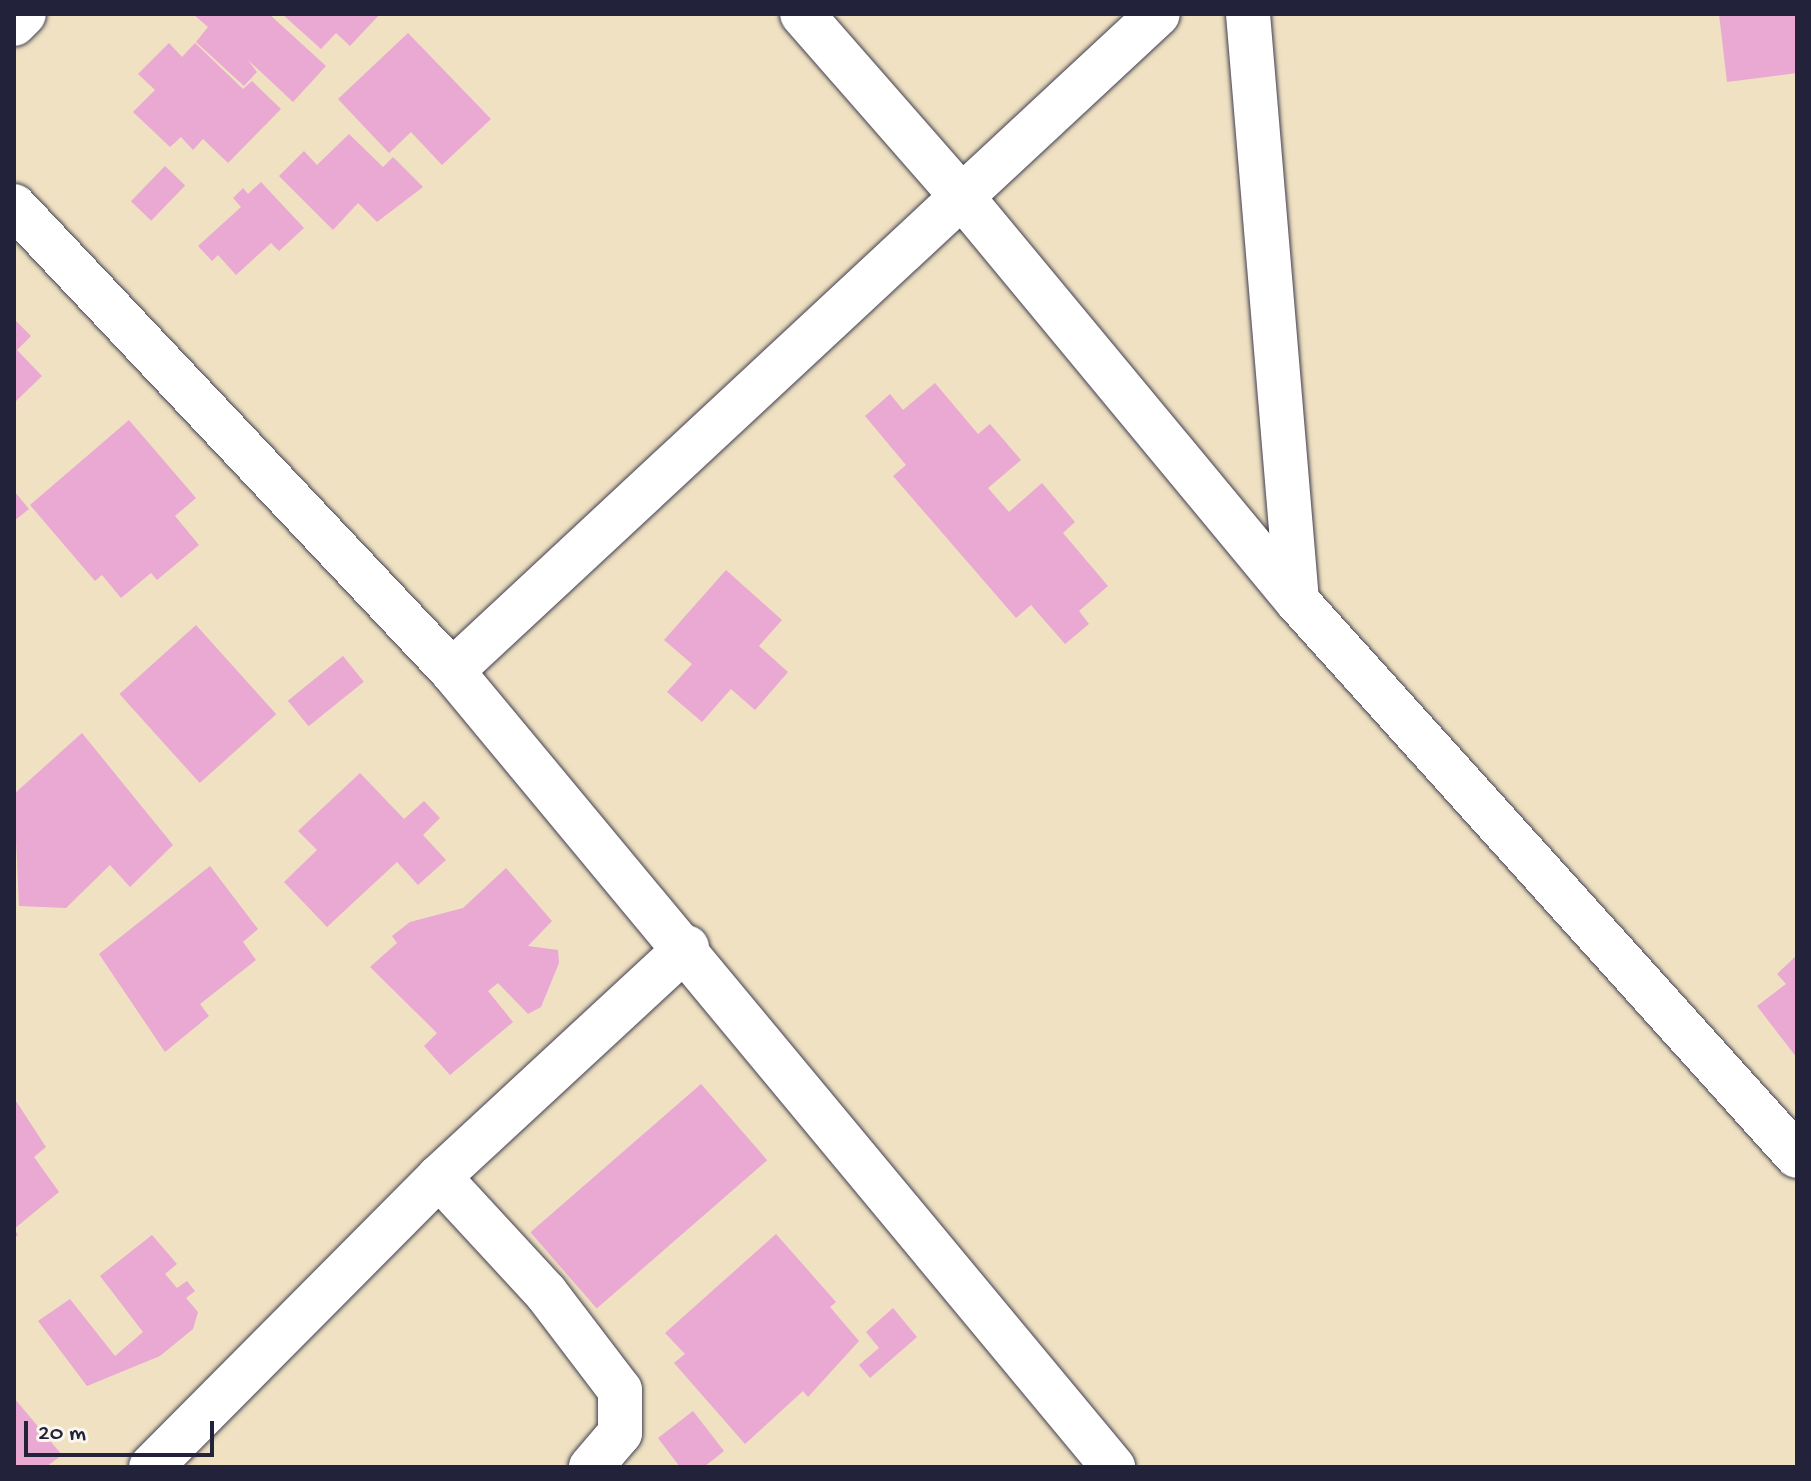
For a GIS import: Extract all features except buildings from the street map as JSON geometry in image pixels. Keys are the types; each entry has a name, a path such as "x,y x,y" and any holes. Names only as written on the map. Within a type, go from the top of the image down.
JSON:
{"street":[{"path":"14,24 24,14"},
{"path":"802,14 963,198 1297,601 1797,1156"},
{"path":"452,671 1158,14"},
{"path":"1248,14 1297,601"},
{"path":"14,206 452,671 687,947 1113,1467"},
{"path":"151,1467 439,1177 687,947"},
{"path":"439,1177 546,1293 620,1390 620,1433 591,1467"}]}
